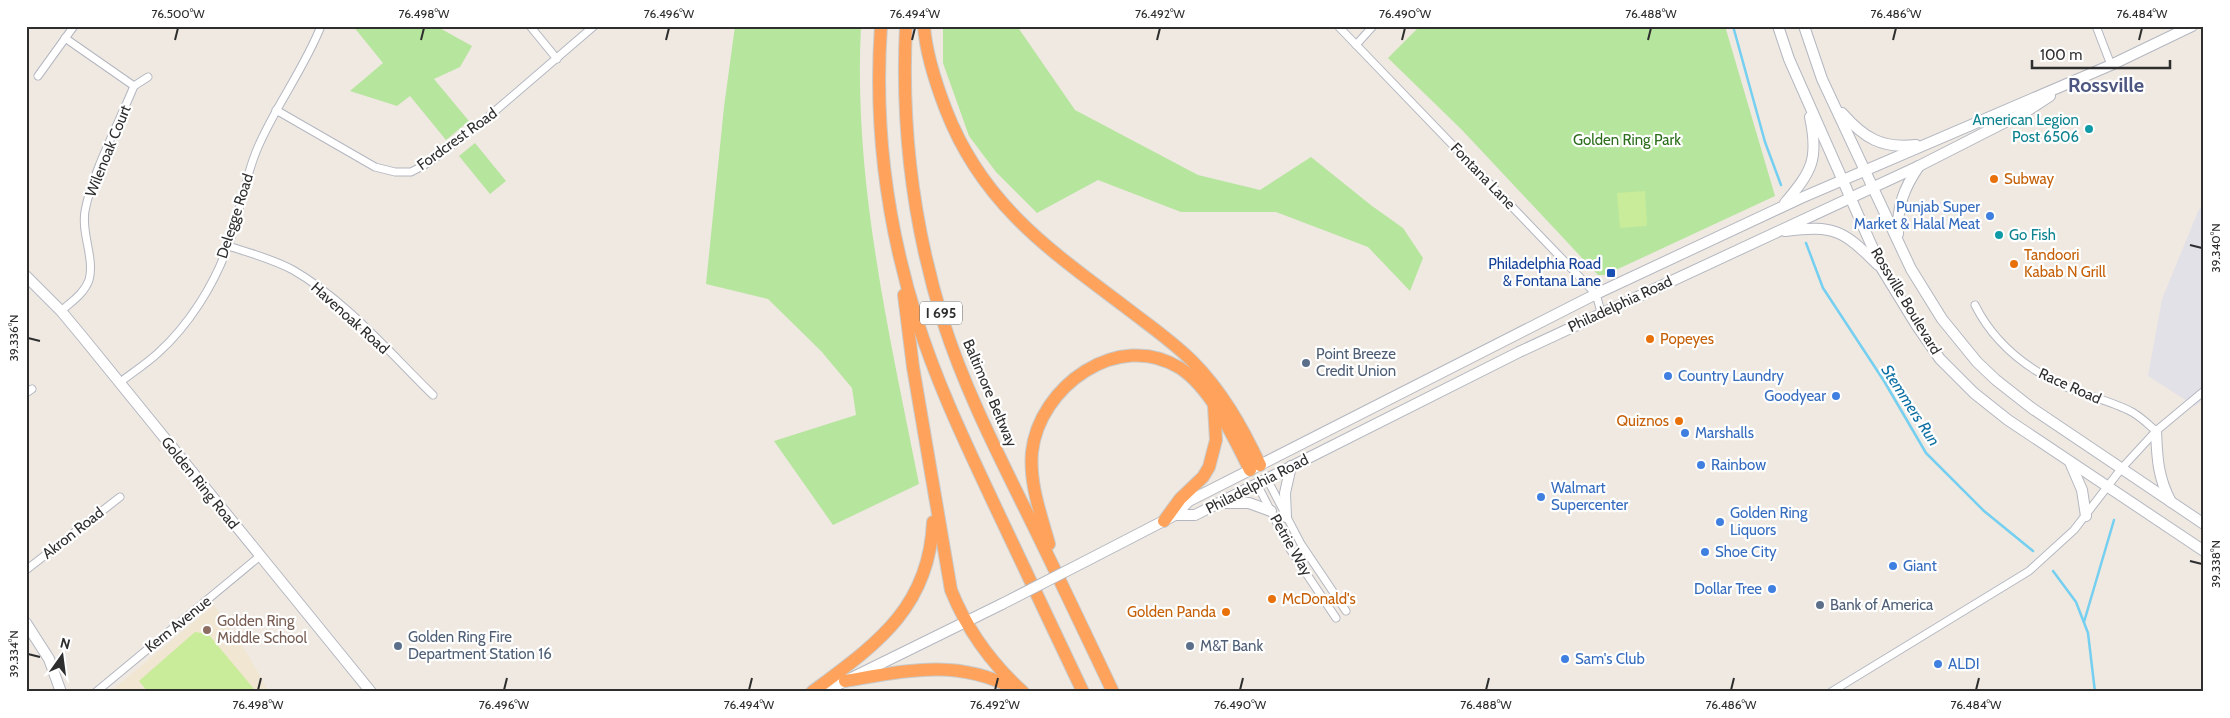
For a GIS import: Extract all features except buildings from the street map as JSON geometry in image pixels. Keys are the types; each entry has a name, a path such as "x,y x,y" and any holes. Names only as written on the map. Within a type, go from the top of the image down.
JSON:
{"highway":[{"name":"I 695","path":"881,26 879,93 882,144 887,193 903,272 931,361 952,414 1083,692"},
{"name":"Baltimore Beltway","path":"906,26 906,114 913,191 926,257 939,306 949,338 975,401 1113,692"},
{"path":"924,26 932,69 952,126 992,192 1042,243 1155,330 1193,362 1226,402 1255,468"},
{"path":"903,272 907,329 935,492 940,535 951,590 966,621 991,660 1022,692"},
{"path":"1059,578 1035,495 1031,464 1033,443 1044,411 1059,391 1082,372 1128,356 1142,356 1163,360 1180,368 1200,387 1255,468"},
{"path":"1164,521 1180,499 1203,477 1209,467 1216,440 1214,406"},
{"path":"812,692 870,648 898,619 911,600 919,584 930,549 935,492"},
{"path":"845,681 918,669 947,668 988,677 1022,692"}],"main road":[{"name":"Rossville Boulevard","path":"1778,26 1806,97 1882,269 1922,333 1958,378 1991,408 2204,551"},
{"name":"Rossville Boulevard","path":"1804,26 1822,79 1833,103 1924,292 1942,319 1977,362 2032,409 2204,524"},
{"name":"Philadelphia Road","path":"823,692 1002,604 1176,515 1189,501 1596,294 1842,179 2063,86 2192,26"},
{"name":"Philadelphia Road","path":"1176,515 1195,515 1601,312 1920,166 2036,106 2063,86"},
{"path":"1782,207 1801,184 1814,154 1815,139 1806,97"},
{"path":"1833,103 1859,131 1878,142 1900,146 1929,143"},
{"path":"1898,240 1898,210 1900,201 1920,166"},
{"path":"1774,232 1818,228 1836,232 1853,240 1882,269"},
{"name":"Golden Ring Road","path":"26,276 60,311 371,692"},
{"path":"2156,431 2157,466 2163,488 2171,503"},
{"path":"2070,462 2082,490 2086,516"},
{"path":"1286,517 1285,493 1292,466"},
{"name":"Petrie Way","path":"1255,468 1267,479"},
{"name":"Petrie Way","path":"1255,468 1257,484"},
{"path":"1220,503 1249,504 1271,511"},
{"path":"26,623 49,659 61,692"}],"street":[{"path":"38,76 74,26"},
{"name":"Delegge Road","path":"119,383 158,353 191,315 210,284 228,246 252,163 276,110 306,60 321,26"},
{"path":"530,26 557,59"},
{"name":"Fordcrest Road","path":"276,110 375,167 395,172 411,172 430,162 557,59 594,26"},
{"name":"Fontana Lane","path":"1338,26 1596,294 1601,312"},
{"path":"1356,45 1373,26"},
{"path":"2096,26 2111,65"},
{"path":"65,38 134,86"},
{"name":"Wilenoak Court","path":"60,311 86,287 90,268 84,226 87,203 95,177 134,86 148,76"},
{"name":"Havenoak Road","path":"228,246 270,259 293,270 312,283 342,307 433,395"},
{"name":"Race Road","path":"1975,305 1989,328 2026,364 2071,389 2133,412 2156,431"},
{"path":"1831,692 2029,571 2060,544 2086,516 2121,468 2156,431 2204,391"},
{"name":"Petrie Way","path":"1267,479 1286,517 1311,559 1346,611"},
{"name":"Petrie Way","path":"1257,484 1290,549 1336,618"},
{"name":"Akron Road","path":"26,570 120,497"},
{"name":"Kern Avenue","path":"96,692 260,556"}],"shaded area":[{"path":"2204,207 2204,399 2195,406 2148,376 2162,299 2199,209"},
{"name":"Golden Ring Middle School","path":"214,605 248,655 269,692 110,692"}],"green space":[{"path":"353,26 436,26 472,46 460,67 434,79 469,121 446,140 410,96 397,106 350,91 383,63"},
{"path":"735,26 861,26 862,142 868,199 885,313 919,484 833,525 774,441 856,415 852,388 821,351 768,299 706,284 724,107"},
{"path":"943,26 1017,26 1075,110 1198,175 1260,190 1311,157 1372,206 1403,228 1423,258 1410,291 1368,247 1276,212 1181,212 1098,180 1037,213 996,172 969,136 943,63"},
{"name":"Golden Ring Park","path":"1420,26 1725,26 1775,196 1605,275 1598,275 1462,130 1388,58"},
{"path":"475,143 506,181 490,194 459,156"},
{"path":"1645,191 1647,226 1620,228 1617,193"},
{"path":"195,632 208,634 254,689 250,692 148,692 139,681"}],"waterway":[{"name":"Stemmers Run","path":"1733,26 1765,142 1781,185"},
{"name":"Stemmers Run","path":"1806,243 1823,288 1884,381 1926,453 1984,511 2033,551"},
{"path":"2084,622 2114,520"},
{"name":"Stemmers Run","path":"2053,571 2076,602 2088,633 2095,692"}],"place":[{"name":"American Legion Post 6506","path":"2089,129"},
{"name":"Subway","path":"1994,179"},
{"name":"Punjab Super Market & Halal Meat","path":"1990,216"},
{"name":"Go Fish","path":"1999,235"},
{"name":"Tandoori Kabab N Grill","path":"2014,264"},
{"name":"Philadelphia Road & Fontana Lane","path":"1611,273"},
{"name":"Popeyes","path":"1650,339"},
{"name":"Point Breeze Credit Union","path":"1306,363"},
{"name":"Country Laundry","path":"1668,376"},
{"name":"Goodyear","path":"1836,396"},
{"name":"Quiznos","path":"1679,421"},
{"name":"Marshalls","path":"1685,433"},
{"name":"Rainbow","path":"1701,465"},
{"name":"Walmart Supercenter","path":"1541,497"},
{"name":"Golden Ring Liquors","path":"1720,522"},
{"name":"Shoe City","path":"1705,552"},
{"name":"Giant","path":"1893,566"},
{"name":"Dollar Tree","path":"1772,589"},
{"name":"McDonald's","path":"1272,599"},
{"name":"Bank of America","path":"1820,605"},
{"name":"Golden Panda","path":"1226,612"},
{"name":"Golden Ring Middle School","path":"207,630"},
{"name":"Golden Ring Fire Department Station 16","path":"398,646"},
{"name":"M&T Bank","path":"1190,646"},
{"name":"Sam's Club","path":"1565,659"},
{"name":"ALDI","path":"1938,664"}],"district":[{"name":"Rossville","path":"2106,85"}]}
